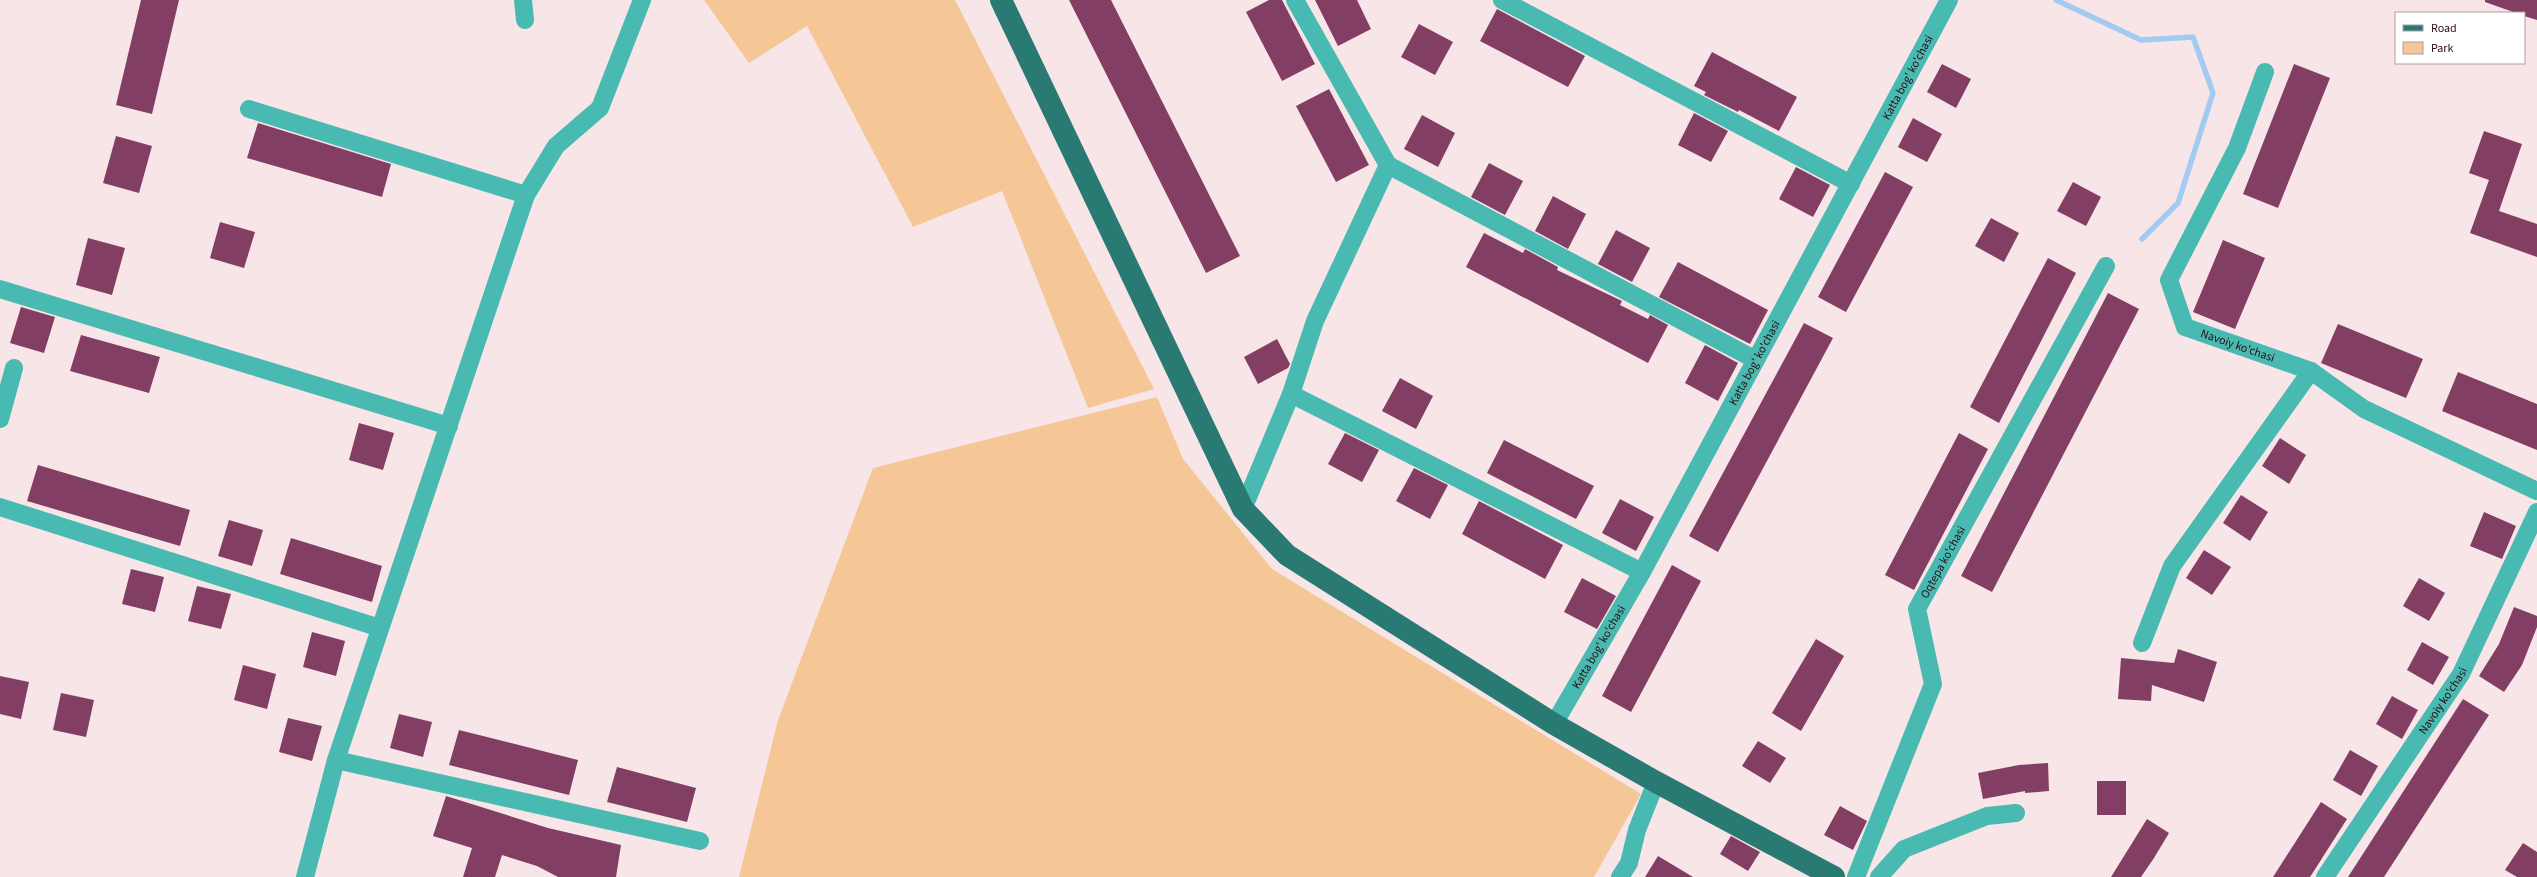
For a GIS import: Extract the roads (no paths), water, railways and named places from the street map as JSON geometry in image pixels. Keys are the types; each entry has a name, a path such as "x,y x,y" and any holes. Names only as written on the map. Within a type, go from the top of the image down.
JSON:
{"main road":[{"path":"1001,0 1243,509 1286,555 1554,724 1656,782 1834,877"}],"street":[{"path":"523,0 525,20"},
{"path":"305,877 336,760 526,195 556,146 600,108 642,0"},
{"path":"1295,0 1388,165 1756,360"},
{"path":"1502,0 1850,184"},
{"name":"Katta bog' ko'chasi","path":"1554,724 1642,572 1949,0"},
{"name":"Navoiy ko'chasi","path":"2265,72 2237,148 2169,280 2185,327 2312,371 2364,409 2537,491"},
{"path":"249,109 526,195"},
{"path":"1243,509 1291,394 1315,322 1388,165"},
{"name":"Oqtepa ko'chasi","path":"1856,877 1933,684 1917,609 2106,266"},
{"path":"0,289 449,426"},
{"path":"0,419 14,368"},
{"path":"2142,643 2172,566 2312,371"},
{"path":"1291,394 1642,572"},
{"path":"0,507 380,628"},
{"name":"Navoiy ko'chasi","path":"2325,877 2461,674 2537,512"},
{"path":"336,760 700,841"},
{"path":"1620,877 1629,863 1637,830 1656,782"},
{"path":"1879,877 1904,849 1987,816 2016,812"}],"waterway":[{"path":"2056,0 2141,40 2193,37 2213,93 2178,203 2142,239"}]}
